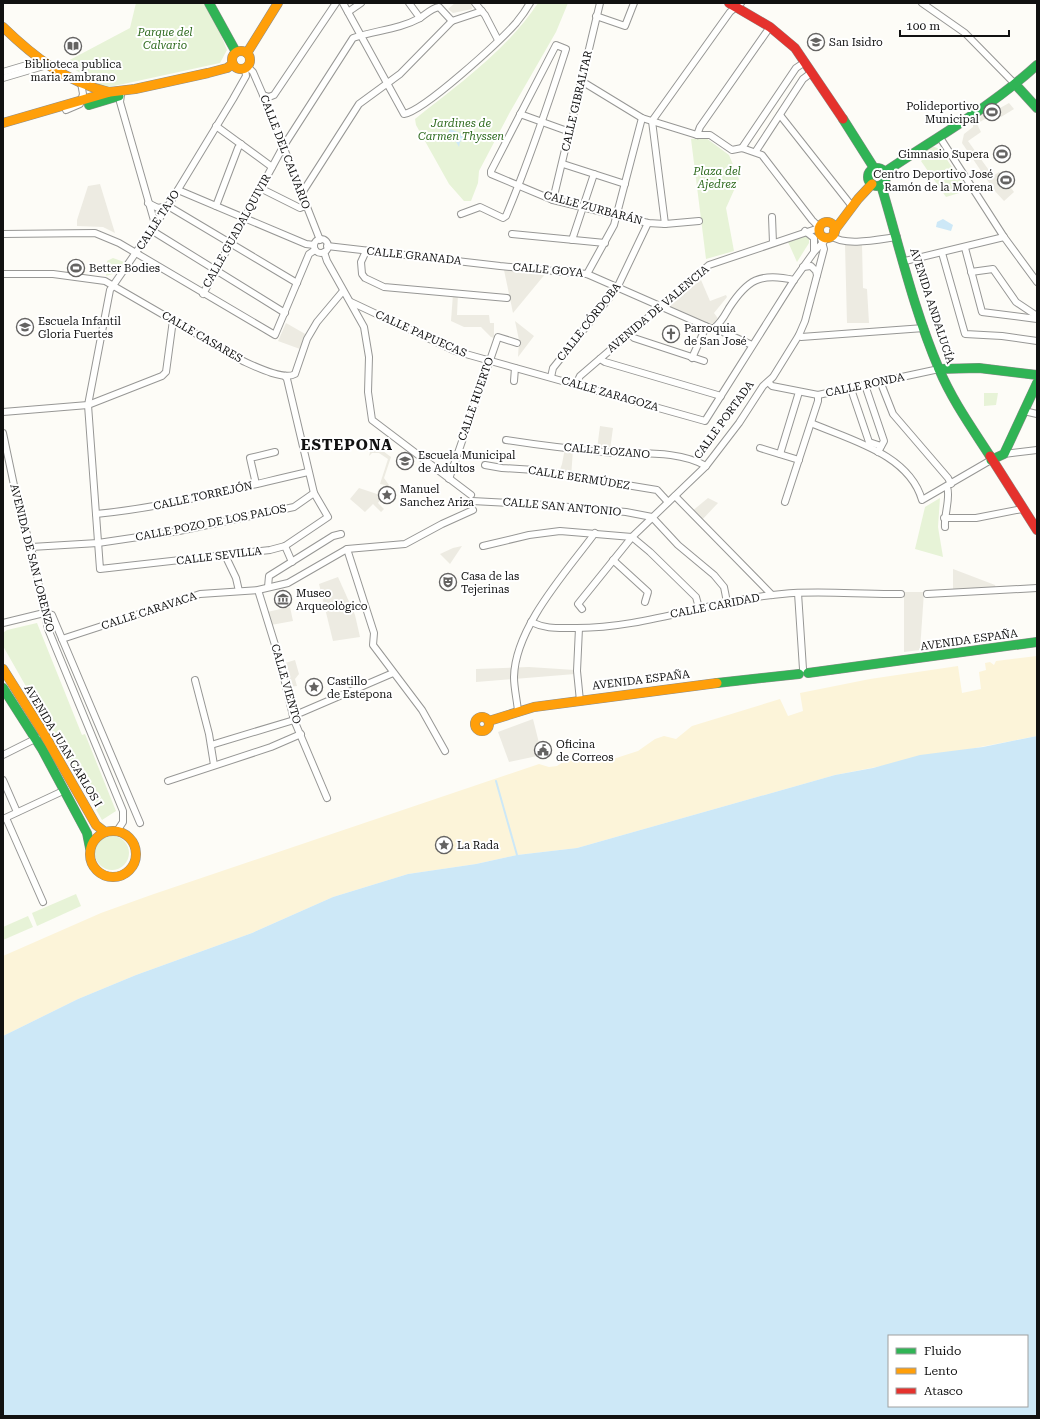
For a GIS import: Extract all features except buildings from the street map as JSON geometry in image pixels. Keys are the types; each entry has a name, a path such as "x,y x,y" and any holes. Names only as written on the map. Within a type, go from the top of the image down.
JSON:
{"main road":[{"path":"209,3 236,52"},
{"path":"247,53 275,4"},
{"path":"735,4 784,37 805,62 868,156 874,168"},
{"path":"3,27 44,63 80,83 97,90 110,92"},
{"path":"242,51 247,53 250,58 246,67 238,68 233,64 232,56 236,52 242,51"},
{"path":"3,123 110,92 135,89 208,73 227,68 233,64"},
{"path":"885,172 1015,84 1037,65"},
{"path":"1015,84 1037,108"},
{"path":"3,127 121,95 135,89"},
{"path":"826,232 854,202 886,180 885,172 880,168 874,168"},
{"path":"874,168 869,174 869,180 877,185"},
{"name":"AVENIDA ANDALUCÍA","path":"877,185 897,237 924,328 939,369 954,399 991,460 1037,530"},
{"path":"939,369 979,368 1037,375"},
{"path":"991,460 1004,454 1037,383"},
{"name":"AVENIDA ESPAÑA","path":"488,721 518,711 580,701 1037,642"},
{"name":"AVENIDA JUAN CARLOS I","path":"3,669 44,734 96,825 105,832"},
{"name":"AVENIDA JUAN CARLOS I","path":"3,688 35,739 87,833 90,848"},
{"path":"117,831 131,840 135,850 132,866 124,874 109,876 98,871 91,861 90,848 94,840 105,832 117,831"}],"street":[{"path":"263,95 269,97 274,95 336,3"},
{"path":"343,3 404,114 413,111 435,95 498,40 517,22 530,3"},
{"path":"348,12 361,3"},
{"path":"409,3 420,18"},
{"path":"475,3 482,11 498,40"},
{"name":"CALLE GIBRALTAR","path":"553,200 583,82 600,3"},
{"path":"596,16 625,26 634,3"},
{"path":"922,3 966,33 1015,84"},
{"path":"665,224 652,121 735,4"},
{"path":"360,35 398,28 439,7 452,21"},
{"path":"302,193 359,104 400,74 452,21 482,11"},
{"path":"697,135 700,127 770,27"},
{"name":"CALLE GUADALQUIVIR","path":"203,294 283,147 353,38 360,35"},
{"path":"461,214 474,208 483,208 505,218 542,124 566,49 556,45 520,114 542,124 570,132"},
{"path":"742,148 796,68 805,62"},
{"path":"3,72 44,63"},
{"path":"3,78 44,63"},
{"name":"CALLE DEL CALVARIO","path":"246,67 253,72 263,95 302,193 305,206 320,240"},
{"name":"CALLE TAJO","path":"100,569 88,405 110,290 178,190 246,76 246,67"},
{"path":"756,151 803,79 811,73"},
{"path":"583,82 642,118 697,135 710,135 732,150 742,148 762,154 812,220 838,240 850,241 897,237"},
{"path":"66,110 80,104 83,90 80,83"},
{"path":"121,95 120,102 155,224"},
{"name":"CALLE ZURBARÁN","path":"520,114 491,173 553,200 584,208 648,223 665,224 699,222"},
{"path":"780,115 854,202"},
{"path":"587,274 605,243 617,215 642,118"},
{"path":"216,126 272,168"},
{"path":"939,136 1004,237 1037,282"},
{"path":"216,206 238,148 242,144"},
{"path":"563,164 624,184"},
{"path":"572,240 584,208 594,174"},
{"path":"262,187 264,190 300,208 305,206"},
{"path":"178,190 314,247 319,253 326,249"},
{"path":"148,203 158,208 168,206 297,283"},
{"path":"772,217 772,243"},
{"name":"CALLE CÓRDOBA","path":"551,377 553,368 617,288 648,223"},
{"path":"151,230 285,313"},
{"path":"804,232 814,238 814,252"},
{"name":"AVENIDA DE VALENCIA","path":"576,384 580,376 709,265 804,232 826,232"},
{"path":"600,359 605,362 721,396 752,345 826,232"},
{"name":"CALLE PORTADA","path":"582,609 578,604 613,560 632,537 706,466 763,386 773,377 805,321 824,249 826,232"},
{"path":"3,234 95,233 107,236 135,254 275,335 309,254 316,241 324,240 327,261 364,327 368,346 368,392 372,420 449,479"},
{"path":"512,234 605,243"},
{"path":"905,261 965,248 1004,237"},
{"path":"965,248 982,312 1037,317"},
{"name":"CALLE GRANADA","path":"326,249 366,251 500,266"},
{"path":"366,251 361,262 362,274 365,278 384,287 507,298"},
{"path":"942,253 965,334 1002,336 1037,341"},
{"name":"CALLE GOYA","path":"500,266 587,274 660,307 705,326 714,328 752,345"},
{"path":"803,268 811,266 816,271 817,275"},
{"path":"971,272 993,269 1016,302 1037,317"},
{"name":"CALLE CASARES","path":"3,274 53,274 99,280 113,285 243,361 258,368 285,376 295,374 307,339 317,322 343,291"},
{"path":"714,328 721,321 740,291 752,282 759,279 773,277 794,280"},
{"name":"CALLE PAPUECAS","path":"351,302 455,351 515,368"},
{"path":"3,412 88,405 162,376 166,372 173,320"},
{"path":"692,358 705,326"},
{"path":"798,335 801,337 924,328"},
{"path":"629,334 634,338 704,361"},
{"name":"CALLE HUERTO","path":"449,479 488,361 498,337 517,343"},
{"path":"514,381 515,368"},
{"name":"CALLE ZARAGOZA","path":"515,368 705,421 721,396"},
{"name":"CALLE RONDA","path":"768,382 772,386 818,395 939,369"},
{"path":"285,376 288,379 294,402 308,472 314,493"},
{"path":"880,381 893,414 948,478 950,494 944,518 944,527"},
{"path":"865,385 884,441 880,449"},
{"path":"851,389 869,442 880,449 909,475 916,483 922,500 949,486 991,460"},
{"path":"780,454 799,392"},
{"path":"785,502 811,423 818,395"},
{"path":"1024,411 1037,414"},
{"path":"811,423 880,449"},
{"name":"AVENIDA DE SAN LORENZO","path":"3,433 19,509 31,547 48,629 115,790 124,818 122,826 117,831"},
{"name":"CALLE LOZANO","path":"506,440 602,452 677,455 695,459 706,466"},
{"path":"760,448 798,460"},
{"path":"1004,454 1037,450"},
{"path":"256,484 250,458 276,452"},
{"name":"CALLE BERMÚDEZ","path":"485,465 502,468 535,470 657,490 668,502"},
{"name":"CALLE TORREJÓN","path":"96,514 139,510 308,472"},
{"name":"CALLE SAN ANTONIO","path":"449,479 471,498 626,512 652,517"},
{"name":"CALLE POZO DE LOS PALOS","path":"31,547 98,542 179,531 294,507 314,493"},
{"name":"CALLE SEVILLA","path":"100,569 270,550 285,546 328,517 314,493"},
{"path":"675,496 772,595"},
{"path":"944,518 976,518 1022,509"},
{"path":"445,751 422,710 373,645 374,632 347,549 405,544 442,524 473,510"},
{"path":"652,517 678,545 714,575 724,587 727,602"},
{"path":"483,546 529,535 560,531 595,532 632,537 650,552 696,597 698,608"},
{"path":"518,711 515,674 520,652 533,617 595,532"},
{"path":"268,587 269,576 334,536 341,534"},
{"path":"285,546 292,562"},
{"name":"CALLE CARAVACA","path":"62,639 200,594 258,590 288,583 347,549"},
{"path":"225,555 236,578 239,591"},
{"path":"613,560 648,592 645,602"},
{"path":"927,594 1037,588"},
{"name":"CALLE VIENTO","path":"258,590 280,661 294,718 327,798"},
{"path":"798,593 804,672"},
{"name":"CALLE CARIDAD","path":"531,622 544,628 622,626 727,602 772,595 798,593 901,594"},
{"path":"3,623 44,614"},
{"name":"AVENIDA DE SAN LORENZO","path":"44,614 52,615 140,823"},
{"path":"579,628 577,671 580,701"},
{"path":"211,745 294,718 393,673"},
{"path":"69,680 78,676"},
{"path":"195,680 211,745 214,765"},
{"path":"85,718 94,714"},
{"path":"3,755 44,734"},
{"path":"168,781 271,746 301,734"},
{"path":"108,773 117,770"},
{"path":"3,780 17,812"},
{"path":"115,790 120,792 126,791"},
{"path":"43,902 4,819 63,791"}],"green space":[{"name":"Parque del Calvario","path":"136,3 208,3 227,50 220,63 105,88 64,63 130,28"},
{"name":"Jardines de Carmen Thyssen","path":"538,3 568,3 556,32 510,112 479,171 478,183 471,201 464,201 449,184 416,125 415,119 481,66 497,51 526,20"},
{"name":"Plaza del Ajedrez","path":"706,138 729,155 739,179 726,208 734,251 706,259 691,139"},
{"path":"932,146 940,149 965,187 966,191 946,197 921,161 927,156 925,152"},
{"path":"807,236 809,237 809,243 797,262 788,242"},
{"path":"113,258 124,262 116,273 106,276 107,261"},
{"path":"984,393 998,393 996,405 984,406"},
{"path":"940,498 938,527 943,557 915,549 925,507"},
{"path":"37,623 82,735 85,734 116,811 102,820 3,646 3,633 7,630"},
{"path":"112,836 124,841 129,853 124,865 112,870 100,865 95,853 100,841"},
{"path":"76,894 81,906 37,926 32,913"},
{"path":"28,916 33,927 3,940 3,927"}],"sand":[{"name":"La Rada","path":"1037,656 1037,736 835,775 577,848 517,855 476,864 408,874 333,897 252,933 136,975 78,999 3,1036 3,956 101,913 539,764 549,767 557,766 566,760 595,762 610,760 638,751 655,739 664,736 676,739 692,726 780,699 788,716 803,711 800,693 870,679 958,666 962,693 981,689 979,672 986,670 985,663 990,662 994,665 996,661"}],"shaded area":[{"path":"455,3 471,3 472,9 453,13 448,9"},
{"path":"1009,103 1014,109 1001,117 997,111 977,124 981,132 968,141 993,176 999,172 1014,192 1004,201 994,190 962,143 964,134 973,127 973,123 981,117 978,113 991,105 1000,108"},
{"path":"100,184 115,233 103,227 77,226 77,220 88,186"},
{"path":"862,244 863,288 867,289 869,323 847,323 845,245"},
{"path":"504,270 546,273 513,313"},
{"path":"701,280 710,301 726,295 727,297 714,313 719,320 709,325 665,307"},
{"path":"453,294 458,294 457,315 489,315 490,323 494,323 494,335 498,337 497,339 491,337 481,327 464,327 451,321"},
{"path":"515,321 534,336 518,357 519,340"},
{"path":"286,323 307,335 300,349 278,341"},
{"path":"600,426 613,428 610,450 597,449"},
{"path":"372,444 373,447 379,448 391,457 384,478 389,485 388,489 378,503 384,509 381,512 373,504 365,512 350,499 359,488 377,494 379,489 383,490 385,485 380,484 388,459 379,453 372,453 369,456"},
{"path":"565,448 573,449 571,478 558,475"},
{"path":"708,498 718,503 700,522 691,512"},
{"path":"462,546 450,564 440,554 453,548"},
{"path":"953,569 995,585 996,588 953,590"},
{"path":"338,577 355,615 360,637 333,641 319,584"},
{"path":"904,592 924,592 920,650 904,652"},
{"path":"290,607 293,621 271,625 267,612"},
{"path":"295,660 299,674 295,679 297,686 289,687 285,663"},
{"path":"529,667 575,670 575,674 476,682 476,669"},
{"path":"533,719 542,755 509,762 498,732"}],"water":[{"path":"450,129 460,133 469,133 460,142 459,147 455,140 447,135"},
{"path":"943,219 953,225 951,231 936,227 937,222"},
{"path":"1037,736 1037,1416 3,1416 3,1036 78,999 136,975 252,933 333,897 408,874 476,864 517,855 577,848 835,775 873,768 920,755 983,747"}],"waterway":[{"path":"496,781 517,855"}],"traffic: fast":[{"path":"209,3 236,52"},
{"path":"885,172 1001,95 1037,65"},
{"path":"1015,84 1037,108"},
{"path":"89,105 119,96"},
{"path":"843,119 874,168"},
{"path":"877,168 883,171 886,177 883,183 877,186 871,183 868,177 871,171 877,168"},
{"path":"881,185 914,301 930,347 950,392 990,456"},
{"path":"939,369 979,368 1037,375"},
{"path":"991,460 1004,454 1037,383"},
{"path":"808,673 1037,642"},
{"path":"717,683 799,674"},
{"path":"3,688 42,749 87,833 90,848"}],"traffic: slow":[{"path":"247,53 278,3"},
{"path":"3,27 39,58 65,75 93,88 109,92"},
{"path":"241,51 247,54 250,60 247,66 241,69 235,66 232,60 235,54 241,51"},
{"path":"3,123 110,92 135,89 208,73 227,68 233,64"},
{"path":"834,231 858,199 872,184"},
{"path":"827,222 833,224 835,230 833,236 827,238 821,236 819,230 821,224 827,222"},
{"path":"3,669 44,734 96,825 105,832"},
{"path":"489,721 534,707 717,683"},
{"path":"482,717 487,719 489,724 487,729 482,731 477,729 475,724 477,719 482,717"},
{"path":"113,831 126,835 132,841 136,854 132,867 126,873 113,877 100,873 94,867 90,854 94,841 100,835 113,831"}],"traffic: jam":[{"path":"729,3 770,27 795,48 843,119"},
{"path":"990,456 1037,530"}],"place":[{"name":"San Isidro","path":"816,42"},
{"name":"Biblioteca publica maria zambrano","path":"73,46"},
{"name":"Polideportivo Municipal","path":"992,112"},
{"name":"Gimnasio Supera","path":"1002,154"},
{"name":"Centro Deportivo José Ramón de la Morena","path":"1006,180"},
{"name":"Better Bodies","path":"76,268"},
{"name":"Escuela Infantil Gloria Fuertes","path":"25,327"},
{"name":"Parroquia de San José","path":"671,334"},
{"name":"Escuela Municipal de Adultos","path":"405,461"},
{"name":"Manuel Sanchez Ariza","path":"387,495"},
{"name":"Casa de las Tejerinas","path":"448,582"},
{"name":"Museo Arqueològico","path":"283,599"},
{"name":"Castillo de Estepona","path":"314,687"},
{"name":"Oficina de Correos","path":"543,750"},
{"name":"La Rada","path":"444,845"}],"district":[{"name":"ESTEPONA","path":"347,445"}]}
